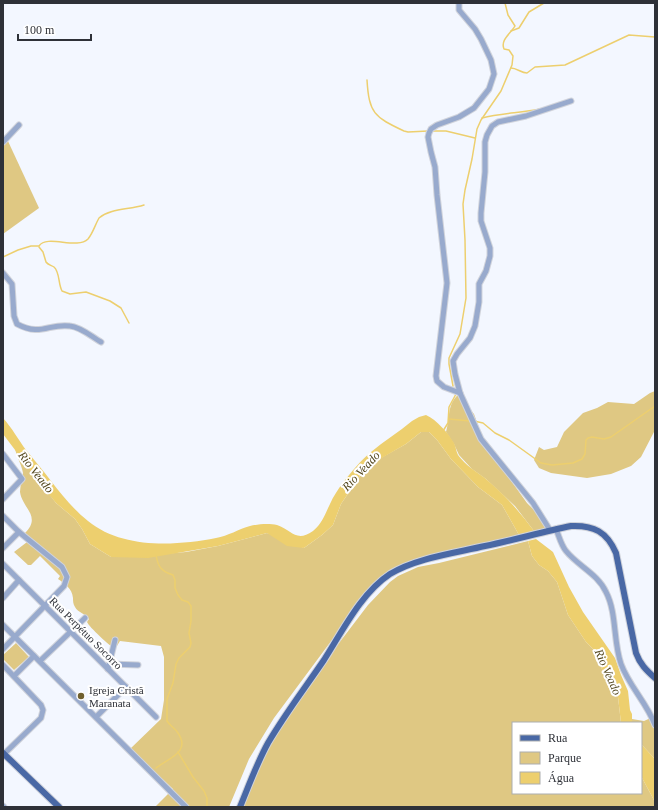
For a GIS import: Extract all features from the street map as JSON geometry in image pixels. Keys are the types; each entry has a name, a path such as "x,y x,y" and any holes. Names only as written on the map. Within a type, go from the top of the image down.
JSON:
{"main road":[{"path":"240,807 255,770 276,730 353,614 377,584 389,574 404,567 429,559 571,526 589,527 607,536 616,553 638,657 646,670 655,678"},
{"path":"3,754 59,807"}],"street":[{"path":"459,3 459,10 475,28 484,45 491,60 494,74 490,89 474,108 459,117 433,127 428,137 435,167 436,190 447,283 436,376 439,384 460,393"},
{"path":"571,101 526,116 498,122 492,126 487,135 481,221 490,248 490,256 486,271 479,284 479,302 475,326 470,338 454,360 455,374 460,393 481,439 533,503 566,550 594,576 607,592 611,604 615,641 621,663 626,675 646,707 655,725"},
{"path":"3,142 19,124"},
{"path":"3,273 12,284 14,316 17,324 36,330 72,326 101,342"},
{"path":"3,454 22,479 3,499"},
{"path":"3,516 19,532 62,567 67,577 64,586 3,649"},
{"path":"3,548 19,532"},
{"name":"Rua Perpétuo Socorro","path":"3,564 70,632 109,666 126,688 156,717"},
{"path":"3,598 19,580"},
{"path":"40,661 85,618"},
{"path":"3,625 186,807"},
{"path":"109,666 115,640"},
{"path":"14,676 34,656"},
{"path":"3,665 41,705 42,714 41,718 3,754"},
{"name":"Rua Perpétuo Socorro","path":"109,666 138,665"},
{"path":"96,717 126,688"}],"green space":[{"path":"7,139 39,208 3,234 3,146"},
{"path":"655,391 655,430 641,457 631,466 611,474 587,478 551,473 539,468 534,460 539,447 544,450 557,447 564,432 583,413 608,402 634,404"},
{"path":"458,395 474,414 484,442 509,478 527,503 551,527 534,531 515,506 486,479 472,469 459,455 446,432 450,407"},
{"path":"421,432 429,432 451,459 478,487 502,505 519,535 438,555 418,558 393,569 349,617 274,718 249,759 229,807 155,807 173,789 130,749 161,719 164,700 164,657 161,646 120,641 115,649 87,622 89,619 86,615 76,609 70,589 58,579 60,576 40,556 31,565 28,565 14,552 31,539 25,533 32,522 30,512 21,498 20,487 23,473 15,449 56,503 75,519 90,544 111,557 126,557 186,552 218,546 267,533 304,548 333,525 341,504 364,470 379,459 406,444"},
{"path":"528,541 532,556 557,582 568,615 586,642 594,650 604,674 618,697 621,722 512,722 512,794 642,794 642,778 655,802 655,807 238,807 248,781 307,685 368,605 390,582 398,576 418,567"},
{"path":"16,643 29,657 14,670 3,659 3,655"},
{"path":"655,716 655,759 642,745 642,722 632,722 632,719 644,721"}],"water":[{"name":"Rio Veado","path":"426,415 438,423 449,435 454,443 457,454 461,459 499,491 534,531 519,535 502,505 478,487 451,459 429,432 421,432 406,444 364,470 341,504 333,525 304,548 287,546 267,533 218,546 148,558 111,557 90,544 75,519 56,503 3,434 3,418 26,450 59,491 88,521 117,537 133,541 166,544 216,538 250,526 264,524 277,525 298,536 307,534 319,525 337,490 364,458 412,421"},
{"path":"536,539 553,552 569,587 583,612 615,658 628,691 632,722 621,722 618,697 604,674 594,650 586,642 568,615 557,582 532,556 528,541"},
{"path":"642,745 655,759 655,802 642,778"}],"waterway":[{"path":"453,386 449,358 460,334 466,298 463,204 465,190 477,129 481,120 501,91 512,65 513,56 509,50 504,49 503,43 515,26 508,15 505,3"},
{"path":"511,31 519,28 529,12 544,3"},
{"path":"511,68 527,73 535,67 565,65 629,35 655,37"},
{"path":"367,80 369,100 375,113 386,122 404,131 428,131"},
{"path":"482,118 540,109"},
{"path":"432,131 446,131 475,138"},
{"path":"3,257 31,246 39,246 48,241 70,243 83,242 88,239 99,218 109,212 144,205"},
{"path":"39,247 43,252 46,262 56,269 62,291 70,294 86,292 110,301 121,308 129,323"},
{"path":"443,431 448,423 449,407 456,394"},
{"path":"474,421 483,423 495,433 509,440 541,463 552,465 573,463 582,459 585,454 586,440 588,438 592,437 604,439 611,437 655,406"},
{"path":"449,419 470,421"},
{"path":"156,555 161,568 173,575 175,580 175,588 178,595 182,600 188,602 191,606 189,633 191,643 190,647 179,658 176,664 173,683 167,699 167,721 178,733 182,745 177,754 156,768"},
{"path":"178,752 193,777 204,791 207,798 207,807"}],"place":[{"name":"Igreja Cristã Maranata","path":"81,696"}]}
